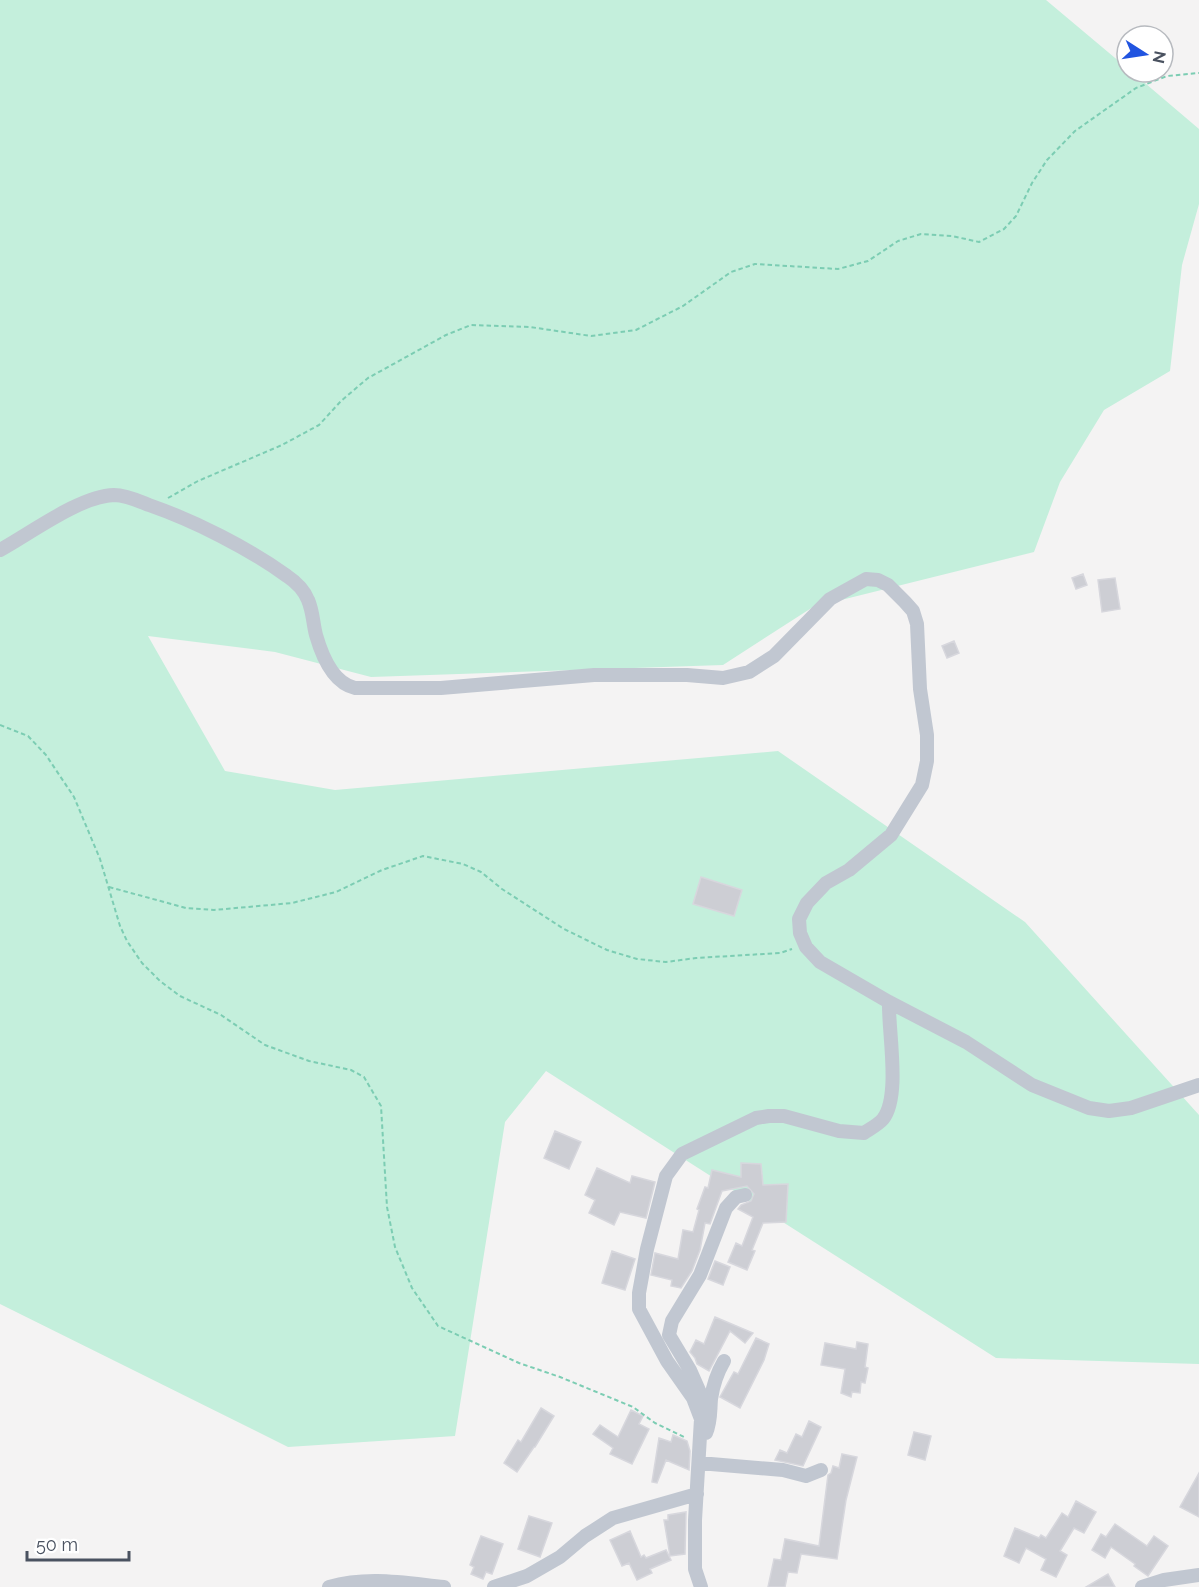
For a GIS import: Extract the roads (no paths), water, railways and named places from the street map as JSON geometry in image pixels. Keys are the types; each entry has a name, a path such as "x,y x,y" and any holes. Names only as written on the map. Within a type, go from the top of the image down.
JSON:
{"street":[{"path":"0,550 83,502 99,497 116,495 171,512 211,532 295,582 309,601 317,637 329,667 340,682 355,688 441,688 594,675 687,675 723,678 748,672 774,656 830,599 866,579 878,580 888,585 913,611 917,624 920,689 927,735 927,761 921,785 891,835 849,870 826,883 807,903 799,919 800,933 806,947 820,962 889,1002 966,1042 1032,1085 1089,1108 1109,1112 1131,1108 1199,1085"},
{"path":"700,1587 696,1569 694,1520 700,1417 693,1398 667,1361 639,1309 639,1293 647,1248 666,1176 682,1154 756,1118 784,1116 839,1131 864,1133 884,1118 891,1098 893,1073 889,1002"},
{"path":"700,1417 705,1404 690,1370 669,1335 672,1321 700,1275 726,1208 736,1197 745,1195"},
{"path":"700,1445 710,1426 711,1398 717,1374 724,1361"},
{"path":"699,1462 790,1471 806,1476 820,1470"},
{"path":"495,1587 527,1575 560,1557 585,1536 613,1518 697,1494"},
{"path":"1142,1587 1164,1580 1199,1575"},
{"path":"329,1587 366,1580 390,1580 444,1587"}]}
